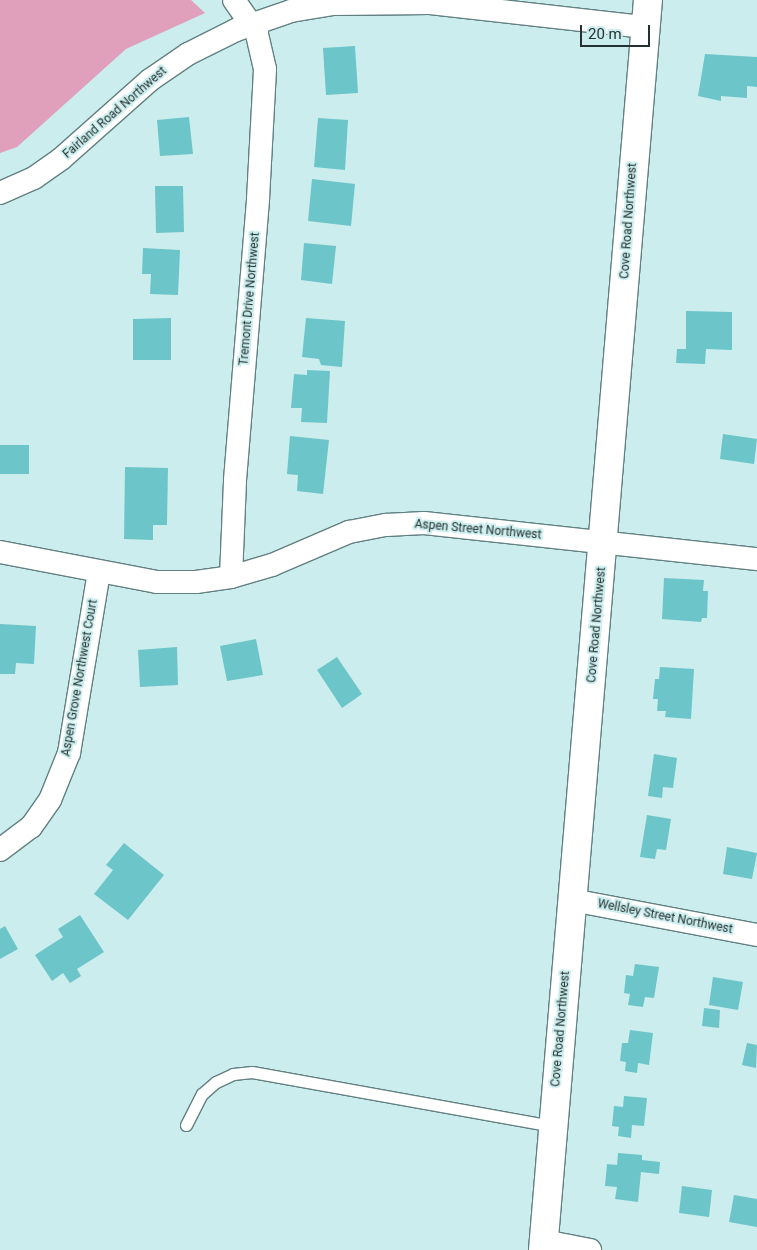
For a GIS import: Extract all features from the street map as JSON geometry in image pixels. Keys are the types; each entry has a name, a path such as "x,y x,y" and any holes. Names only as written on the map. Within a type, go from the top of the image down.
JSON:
{"main road":[{"name":"Cove Road Northwest","path":"543,1246 604,541 648,0"}],"street":[{"name":"Tremont Drive Northwest","path":"231,576 235,480 258,199 265,69 262,51 252,24 234,0"},
{"name":"Fairland Road Northwest","path":"0,193 34,178 61,159 150,80 188,54 252,24 291,11 332,4 448,3 645,27"},
{"name":"Aspen Street Northwest","path":"0,552 156,582 196,582 231,576 272,565 350,532 386,525 424,523 604,541 757,560"},
{"name":"Aspen Grove Northwest Court","path":"0,850 31,827 50,800 69,753 99,572"},
{"name":"Wellsley Street Northwest","path":"572,900 757,935"},
{"path":"543,1246 590,1250"}],"lane":[{"path":"186,1125 202,1094 216,1082 233,1074 252,1072 553,1126"}],"shaded area":[{"path":"0,0 191,0 205,13 126,49 17,147 0,153"}],"building":[{"path":"355,46 358,93 326,95 323,48"},
{"path":"705,54 757,57 757,87 747,86 747,98 721,96 721,101 698,96"},
{"path":"189,117 193,154 160,156 157,120"},
{"path":"318,118 348,120 345,170 314,167"},
{"path":"312,179 355,184 351,226 308,221"},
{"path":"155,186 183,186 184,232 156,233"},
{"path":"304,243 336,246 332,284 301,280"},
{"path":"143,248 180,250 178,295 150,294 151,274 142,274"},
{"path":"686,311 732,312 732,350 706,349 705,364 676,363 677,349 686,349"},
{"path":"171,318 171,360 133,360 133,319"},
{"path":"306,318 345,321 342,367 321,365 319,359 302,357"},
{"path":"307,370 330,371 327,423 301,422 302,408 291,408 294,374 307,375"},
{"path":"723,434 757,439 754,464 720,459"},
{"path":"290,436 329,440 323,494 297,491 298,475 287,474"},
{"path":"0,445 29,445 29,474 0,474"},
{"path":"125,467 168,468 167,525 153,525 153,540 124,539"},
{"path":"664,578 704,580 703,591 708,591 707,618 702,618 701,622 662,619"},
{"path":"0,624 36,626 34,664 16,663 15,674 0,674"},
{"path":"256,639 263,675 227,681 220,646"},
{"path":"177,647 178,685 140,687 138,650"},
{"path":"337,657 362,694 342,708 317,670"},
{"path":"660,667 694,669 691,719 665,717 666,711 657,711 658,699 653,699 655,679 659,679"},
{"path":"654,754 677,758 673,788 663,787 662,798 648,796"},
{"path":"647,815 671,819 666,850 657,849 655,859 640,857"},
{"path":"124,843 164,875 128,920 94,894 113,870 106,865"},
{"path":"727,847 757,853 752,879 723,874"},
{"path":"80,915 104,952 77,969 81,976 70,983 63,973 52,981 35,955 63,937 58,929"},
{"path":"5,926 18,949 0,959 0,929"},
{"path":"635,964 659,967 654,998 645,997 643,1007 628,1005 630,994 624,993 626,975 633,976"},
{"path":"713,977 743,982 738,1010 709,1005"},
{"path":"704,1008 720,1010 719,1028 702,1026"},
{"path":"630,1030 653,1033 649,1065 638,1063 637,1073 625,1071 626,1062 620,1061 622,1043 628,1043"},
{"path":"747,1043 757,1045 756,1068 742,1065"},
{"path":"624,1096 647,1098 644,1126 632,1125 631,1138 618,1136 619,1127 612,1126 614,1106 623,1107"},
{"path":"618,1153 642,1155 642,1160 660,1162 659,1174 641,1172 638,1202 615,1199 617,1187 605,1186 607,1164 617,1165"},
{"path":"682,1186 712,1190 709,1217 679,1213"},
{"path":"734,1195 757,1199 757,1227 729,1222"}]}
